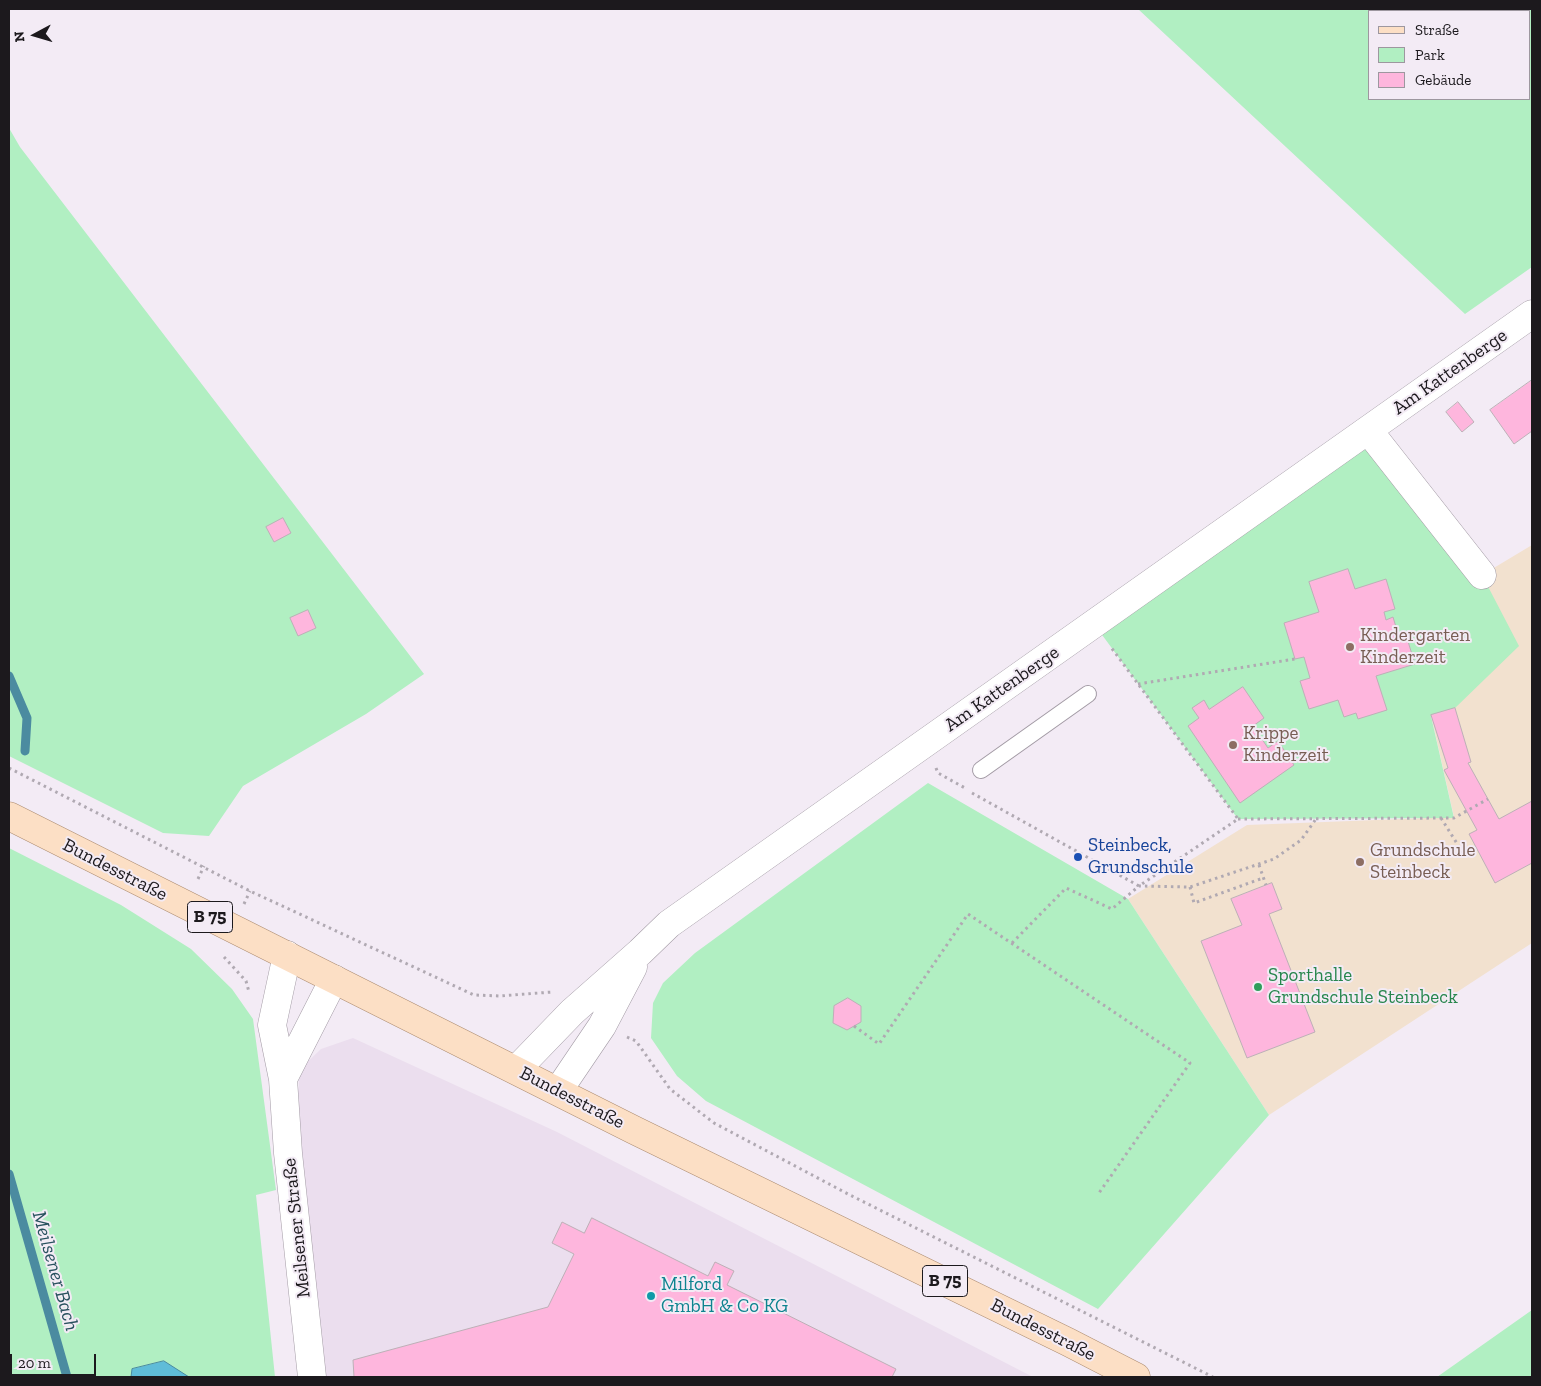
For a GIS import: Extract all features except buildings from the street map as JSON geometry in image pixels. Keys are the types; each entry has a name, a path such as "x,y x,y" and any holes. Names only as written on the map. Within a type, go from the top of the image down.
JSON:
{"main road":[{"name":"Bundesstraße","path":"9,816 558,1092 1136,1377"}],"street":[{"name":"Am Kattenberge","path":"516,1070 572,1012 669,924 1532,314"},
{"path":"1368,430 1482,575"},
{"name":"Am Kattenberge","path":"558,1092 602,1026 640,952"},
{"name":"Meilsener Straße","path":"287,955 272,1025 283,1079 288,1153 312,1377"},
{"path":"283,1079 334,979"}],"lane":[{"path":"981,770 1088,694"}],"path":[{"path":"1094,624 1238,820"},
{"path":"1138,684 1295,659"},
{"path":"928,741 938,773 1138,886 1190,887 1274,859 1301,840 1316,819"},
{"path":"9,768 250,890 474,995 500,996 554,992 572,1012"},
{"path":"1012,944 1066,888 1112,909 1138,886 1238,820 1454,818 1488,799"},
{"path":"1440,818 1463,853"},
{"path":"1258,865 1266,886"},
{"path":"1190,887 1194,903 1263,878"},
{"path":"250,890 220,952 246,981 251,1000"},
{"path":"854,1026 879,1044 968,914 1190,1063 1099,1193"},
{"path":"602,1026 636,1042 670,1089 714,1123 848,1194 1213,1377"}],"shaded area":[{"name":"Grundschule Steinbeck","path":"1532,545 1532,943 1269,1115 1128,899 1247,825 1454,817 1431,715 1482,575"},
{"path":"353,1038 557,1132 1033,1377 326,1377 296,1122 300,1069 321,1049"}],"green space":[{"path":"1138,9 1532,9 1532,267 1465,314"},
{"path":"9,128 20,147 424,674 366,714 243,786 209,836 163,833 9,756"},
{"path":"1368,430 1482,575 1519,646 1455,708 1431,716 1454,818 1238,819 1094,624"},
{"path":"928,783 1128,899 1269,1115 1098,1309 706,1101 677,1076 651,1038 653,1003 663,983 695,953"},
{"path":"9,848 121,905 191,949 232,989 253,1019 276,1190 256,1195 275,1377 9,1377"},
{"path":"1532,1310 1532,1377 1437,1377"}],"water":[{"path":"164,1361 189,1377 131,1377 132,1369"}],"waterway":[{"name":"Meilsener Bach","path":"9,676 27,718 25,751"},
{"name":"Meilsener Bach","path":"9,1174 67,1377"}],"place":[{"name":"Kindergarten Kinderzeit","path":"1350,647"},
{"name":"Krippe Kinderzeit","path":"1233,745"},
{"name":"Steinbeck, Grundschule","path":"1078,857"},
{"name":"Grundschule Steinbeck","path":"1360,862"},
{"name":"Sporthalle Grundschule Steinbeck","path":"1258,987"},
{"name":"Milford GmbH & Co KG","path":"651,1296"}]}
